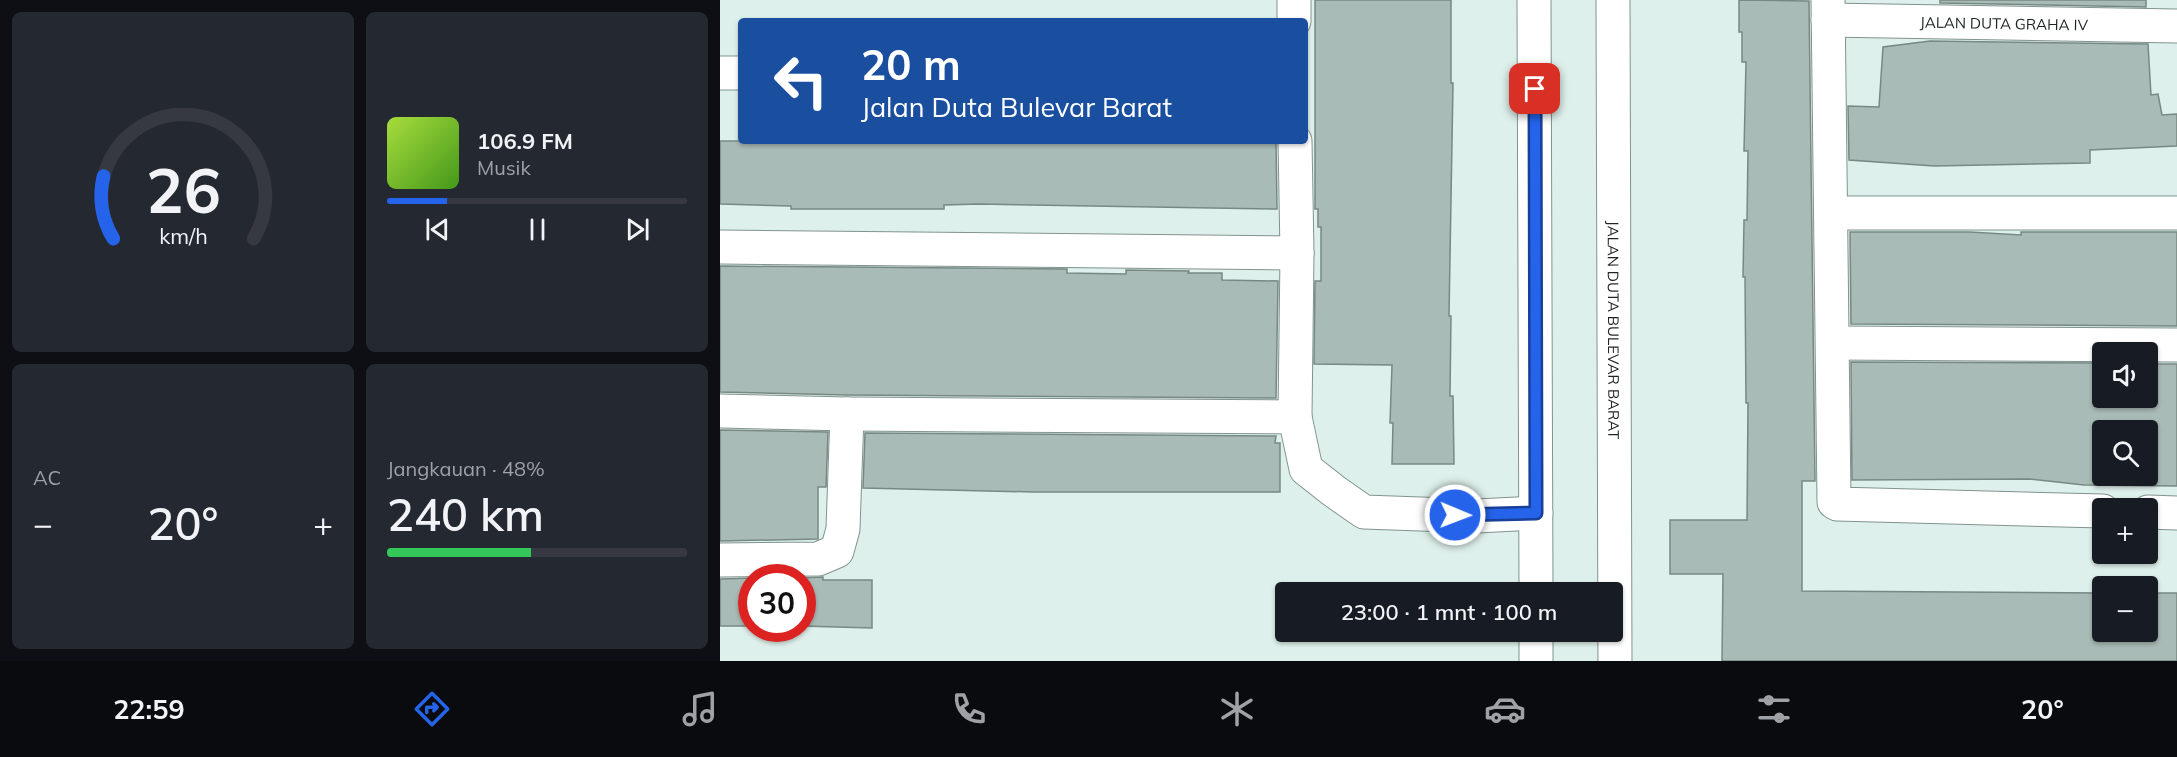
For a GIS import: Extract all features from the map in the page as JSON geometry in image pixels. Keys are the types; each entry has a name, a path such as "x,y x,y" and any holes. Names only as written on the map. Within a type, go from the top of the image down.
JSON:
{"street":[{"path":"1294,0 1294,18"},
{"path":"1534,0 1536,582"},
{"name":"JALAN DUTA BULEVAR BARAT","path":"1613,0 1615,661"},
{"path":"1828,10 1833,344 1832,495 1834,502 1837,504 2092,511"},
{"name":"JALAN DUTA GRAHA IV","path":"1828,10 2177,26"},
{"path":"720,73 738,73"},
{"path":"1295,144 1297,253 1295,417 1306,469 1364,512 1477,516 1536,513"},
{"path":"1831,213 2177,213"},
{"path":"720,247 1297,253"},
{"path":"1833,344 2177,345"},
{"path":"720,411 1295,417"},
{"path":"720,560 818,559 837,551 843,529 847,414"},
{"path":"2158,512 2177,513"},
{"path":"1536,642 1536,661"}],"building":[{"path":"1315,0 1451,0 1451,83 1453,83 1449,316 1451,316 1450,396 1453,396 1454,464 1392,464 1393,423 1390,423 1392,365 1314,364 1315,281 1321,281 1321,227 1318,227 1318,209 1315,209"},
{"path":"1739,0 1809,1 1815,481 1802,481 1802,591 2092,593 2092,642 2158,642 2158,593 2177,593 2177,661 1722,661 1723,574 1670,574 1670,520 1747,520 1748,403 1746,403 1745,277 1743,277 1748,151 1744,151 1746,62 1742,62 1742,32 1739,32"},
{"path":"1940,0 2146,0 2146,7 1940,3"},
{"path":"1930,41 2148,44 2151,95 2158,94 2162,115 2177,114 2177,146 2090,150 2090,163 1934,166 1849,160 1848,106 1879,107 1883,47"},
{"path":"720,141 738,141 738,144 1276,144 1277,209 978,204 944,205 944,209 791,209 791,206 720,204"},
{"path":"1850,232 1970,232 2021,235 2021,232 2177,232 2177,326 1851,324"},
{"path":"720,266 1067,269 1067,273 1126,274 1126,270 1189,271 1188,273 1222,273 1222,280 1278,281 1276,398 720,392"},
{"path":"1851,362 2092,363 2092,408 2158,408 2158,364 2177,364 2177,486 2158,486 2158,420 2092,420 2092,485 2029,479 1852,480"},
{"path":"720,430 828,432 826,487 818,487 818,539 720,541"},
{"path":"865,433 1276,436 1275,443 1280,443 1280,492 1034,492 863,488"},
{"path":"816,577 823,577 823,580 872,580 872,628 816,626"},
{"path":"738,578 738,626 720,626 720,579"}],"route":[{"path":"1455,515 1536,513 1535,89"}]}
